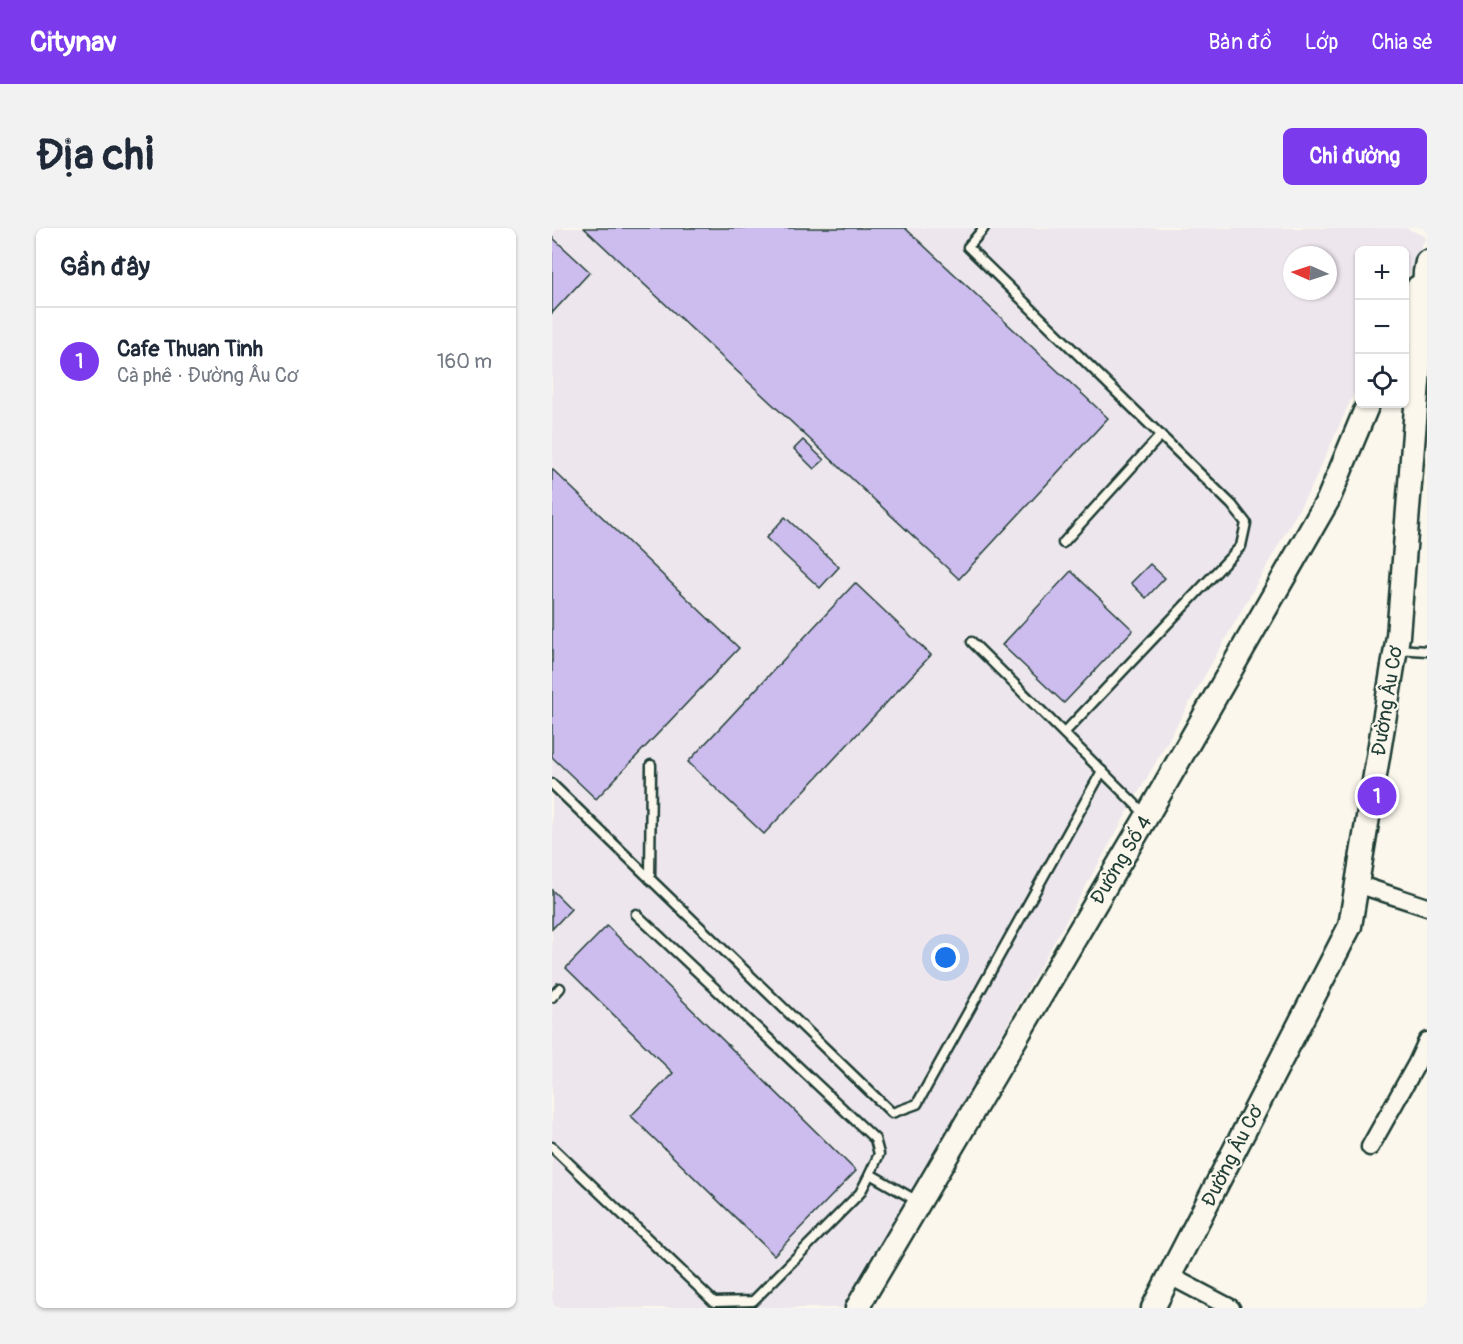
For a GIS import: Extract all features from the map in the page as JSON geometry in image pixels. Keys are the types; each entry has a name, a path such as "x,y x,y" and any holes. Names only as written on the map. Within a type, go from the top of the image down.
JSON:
{"street":[{"path":"1409,307 1426,267"},
{"name":"Đường Âu Cơ","path":"1153,1308 1350,926 1396,649 1426,267"},
{"name":"Đường Số 4","path":"857,1308 1147,816 1328,500 1366,408"},
{"path":"1357,884 1427,907"},
{"path":"1370,1147 1427,1041"},
{"path":"1170,1276 1231,1308"}],"lane":[{"path":"984,228 968,247 1232,504 1246,523 1241,546 1064,734"},
{"path":"1063,543 1161,435"},
{"path":"972,642 1147,816"},
{"path":"1396,649 1427,651"},
{"path":"650,879 651,765"},
{"path":"552,784 892,1113 917,1104 1102,771"},
{"path":"552,1147 714,1302 753,1301 860,1193 879,1154 875,1139 636,914"},
{"path":"552,997 560,988"},
{"path":"870,1174 919,1202"}],"shaded area":[{"path":"552,228 1406,228 1426,237 1409,275 1409,246 1355,246 1355,391 1312,486 847,1308 552,1308"}],"building":[{"path":"584,228 905,228 1108,418 959,579"},
{"path":"552,237 590,272 552,313"},
{"path":"803,440 824,460 814,469 794,449"},
{"path":"552,469 739,648 596,799 552,757"},
{"path":"785,517 839,567 820,588 766,538"},
{"path":"1150,564 1165,578 1146,598 1131,583"},
{"path":"1071,571 1133,630 1064,703 1002,645"},
{"path":"855,583 931,655 764,834 688,762"},
{"path":"552,890 571,909 552,929"},
{"path":"607,926 856,1171 774,1255 631,1116 673,1073 566,968"}],"place":[{"name":"Cafe Thuan Tinh","path":"1377,796"}]}
